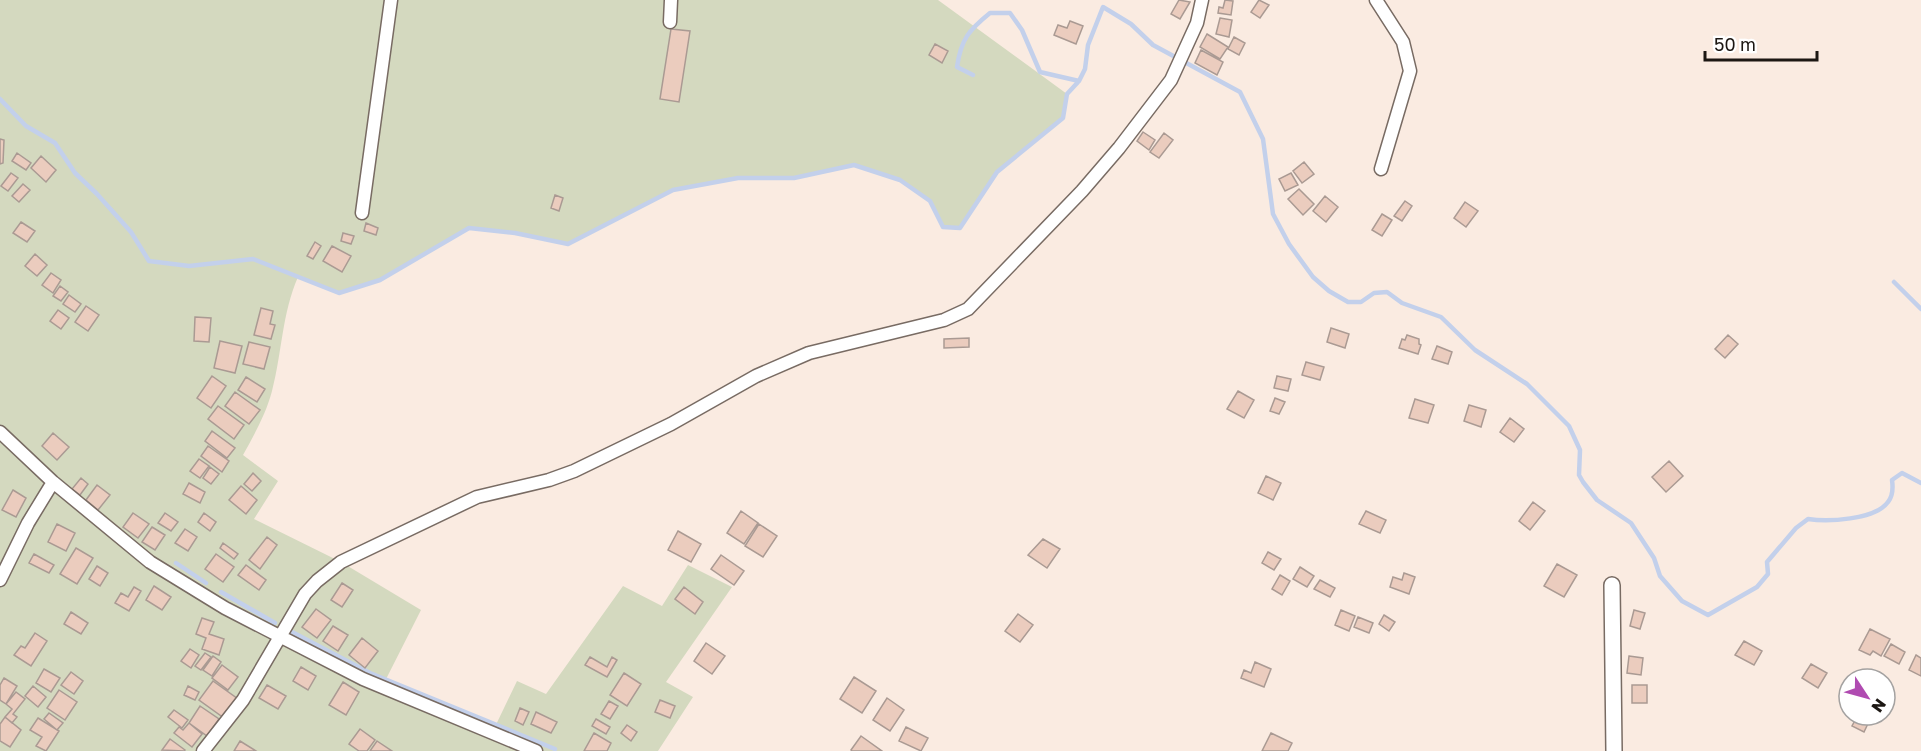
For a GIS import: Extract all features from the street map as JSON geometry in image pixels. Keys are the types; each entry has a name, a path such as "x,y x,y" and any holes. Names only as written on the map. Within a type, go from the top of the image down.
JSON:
{"street":[{"path":"362,213 391,0"},
{"path":"670,0 670,22"},
{"path":"203,751 243,700 305,594 341,562 477,497 549,480 574,471 671,424 756,376 809,353 944,320 968,309 1082,191 1156,100 1171,80 1180,62 1197,23 1202,0"},
{"path":"1376,0 1403,42 1410,71 1381,169"},
{"path":"0,432 53,482 150,562 225,608 363,679 536,751"},
{"path":"0,580 28,523 53,482"},
{"path":"1612,585 1614,751"}],"green space":[{"path":"0,0 938,0 1067,94 1063,118 997,172 960,228 943,227 930,201 900,180 854,165 794,178 738,178 673,190 568,244 515,233 469,228 380,280 339,293 298,277 285,319 269,400 243,455 278,481 254,519 341,562 421,610 382,687 492,733 517,681 546,694 623,586 662,606 688,565 732,587 666,682 693,697 658,751 0,751"}],"building":[{"path":"1179,0 1190,2 1180,19 1171,14"},
{"path":"1225,0 1233,1 1231,15 1218,13 1219,7 1223,8"},
{"path":"1259,0 1269,5 1260,18 1251,12"},
{"path":"1220,18 1232,20 1229,37 1216,34"},
{"path":"1070,21 1083,26 1076,44 1054,35 1058,25 1067,28"},
{"path":"671,29 690,31 679,102 660,99"},
{"path":"1207,34 1228,47 1220,59 1200,47"},
{"path":"1234,37 1245,43 1239,55 1228,49"},
{"path":"935,44 948,51 942,63 929,55"},
{"path":"1201,50 1223,62 1217,75 1195,63"},
{"path":"1143,132 1155,140 1149,150 1137,141"},
{"path":"1164,133 1173,140 1159,158 1150,152"},
{"path":"0,139 4,140 3,163 0,164"},
{"path":"17,153 31,163 26,170 12,161"},
{"path":"41,156 56,170 46,182 31,168"},
{"path":"1304,162 1314,174 1302,183 1293,171"},
{"path":"11,173 18,178 8,191 1,186"},
{"path":"1291,173 1298,185 1285,191 1279,179"},
{"path":"23,184 30,190 19,202 12,196"},
{"path":"1299,189 1314,204 1303,215 1288,199"},
{"path":"555,195 563,198 559,211 551,208"},
{"path":"1325,196 1338,207 1326,222 1313,211"},
{"path":"1405,201 1412,206 1402,221 1394,216"},
{"path":"1465,202 1478,211 1466,227 1454,218"},
{"path":"1382,214 1392,220 1382,236 1372,230"},
{"path":"21,222 35,231 27,242 13,233"},
{"path":"366,223 378,228 376,235 364,231"},
{"path":"343,233 354,236 351,244 341,241"},
{"path":"315,242 321,246 313,259 307,256"},
{"path":"332,246 351,256 342,272 323,261"},
{"path":"35,254 47,265 37,276 25,266"},
{"path":"51,273 61,280 53,293 42,285"},
{"path":"60,286 68,292 61,301 53,296"},
{"path":"69,295 81,304 75,312 63,304"},
{"path":"86,306 99,315 88,331 75,322"},
{"path":"261,308 273,311 270,324 275,325 271,339 254,335"},
{"path":"58,310 69,318 61,329 50,321"},
{"path":"195,317 211,318 209,342 194,341"},
{"path":"1331,328 1349,334 1345,348 1327,342"},
{"path":"1407,335 1419,339 1421,345 1418,354 1399,348 1402,339 1405,340"},
{"path":"1728,335 1738,344 1725,358 1715,349"},
{"path":"969,338 969,347 944,348 944,339"},
{"path":"220,341 242,346 235,373 214,368"},
{"path":"249,342 270,347 264,369 243,364"},
{"path":"1437,346 1452,352 1448,364 1432,359"},
{"path":"1306,362 1324,367 1320,380 1302,375"},
{"path":"212,376 226,386 211,408 197,398"},
{"path":"1277,376 1291,379 1288,391 1274,388"},
{"path":"246,377 265,389 257,402 238,390"},
{"path":"1238,391 1254,400 1244,418 1227,409"},
{"path":"235,392 260,410 249,424 225,406"},
{"path":"1275,398 1285,402 1279,414 1270,411"},
{"path":"1415,399 1434,405 1428,423 1409,418"},
{"path":"1469,405 1486,410 1481,427 1464,421"},
{"path":"218,406 244,425 234,439 208,419"},
{"path":"1510,418 1524,429 1514,442 1500,432"},
{"path":"212,431 235,448 227,458 205,441"},
{"path":"53,433 69,447 57,460 42,446"},
{"path":"208,446 229,461 222,472 201,456"},
{"path":"199,459 209,466 200,478 190,471"},
{"path":"1669,461 1683,476 1666,492 1652,477"},
{"path":"210,467 219,474 211,484 203,478"},
{"path":"253,473 261,481 252,491 244,484"},
{"path":"1266,476 1281,483 1273,500 1258,493"},
{"path":"81,478 88,484 80,495 72,489"},
{"path":"189,483 205,492 200,503 183,494"},
{"path":"97,485 110,495 98,510 86,500"},
{"path":"241,486 257,500 246,514 229,500"},
{"path":"13,490 26,498 16,517 2,510"},
{"path":"1533,502 1545,511 1530,530 1519,521"},
{"path":"741,511 758,523 744,544 727,533"},
{"path":"1366,511 1386,520 1380,533 1359,524"},
{"path":"133,513 149,524 138,538 123,527"},
{"path":"165,513 178,522 171,531 158,523"},
{"path":"204,513 216,522 210,531 198,522"},
{"path":"57,524 75,533 66,551 48,542"},
{"path":"759,524 777,536 763,557 745,546"},
{"path":"152,527 165,535 155,550 142,542"},
{"path":"185,529 197,537 188,551 175,543"},
{"path":"678,531 701,544 691,562 668,550"},
{"path":"267,537 277,545 260,569 249,560"},
{"path":"1043,539 1060,549 1047,568 1028,555"},
{"path":"223,543 238,554 234,559 220,548"},
{"path":"76,548 93,558 77,584 60,574"},
{"path":"1268,552 1281,559 1274,570 1262,563"},
{"path":"34,554 54,565 49,573 29,563"},
{"path":"216,554 234,567 223,582 205,569"},
{"path":"721,555 744,571 734,585 711,569"},
{"path":"1557,564 1577,575 1564,597 1544,586"},
{"path":"246,565 266,580 259,590 238,575"},
{"path":"97,566 108,573 100,586 89,579"},
{"path":"1300,567 1314,576 1307,587 1293,579"},
{"path":"1404,573 1415,577 1409,594 1390,587 1393,577 1402,580"},
{"path":"1280,575 1290,581 1282,595 1272,589"},
{"path":"1320,580 1335,588 1330,597 1314,589"},
{"path":"342,583 353,590 342,607 331,600"},
{"path":"154,586 171,597 162,610 146,600"},
{"path":"134,587 141,591 129,611 115,603 121,593 128,597"},
{"path":"684,587 703,602 695,614 675,599"},
{"path":"316,609 331,620 317,638 302,627"},
{"path":"1341,610 1355,616 1349,631 1335,625"},
{"path":"1634,610 1645,613 1640,629 1630,626"},
{"path":"71,612 88,623 81,634 64,624"},
{"path":"1018,614 1033,625 1020,642 1005,631"},
{"path":"1384,615 1395,622 1389,631 1379,624"},
{"path":"1358,617 1373,623 1369,633 1354,627"},
{"path":"202,618 214,622 209,634 224,639 219,655 202,649 206,638 196,634"},
{"path":"333,626 348,635 338,651 323,641"},
{"path":"1870,629 1890,639 1881,656 1873,651 1870,655 1859,650"},
{"path":"35,633 47,641 31,666 14,655 21,646 25,648"},
{"path":"362,638 378,651 365,668 349,655"},
{"path":"1744,641 1762,651 1754,665 1735,655"},
{"path":"706,643 725,656 712,674 694,661"},
{"path":"1891,644 1905,652 1899,664 1884,656"},
{"path":"190,649 199,655 191,668 181,661"},
{"path":"205,653 211,657 201,670 195,666"},
{"path":"1916,655 1921,658 1921,676 1909,670"},
{"path":"213,656 221,662 212,676 203,670"},
{"path":"1629,656 1643,658 1641,675 1627,673"},
{"path":"590,657 607,667 612,657 617,660 607,677 585,665"},
{"path":"1255,662 1271,669 1264,687 1241,678 1244,670 1251,673"},
{"path":"1811,664 1827,673 1818,688 1802,678"},
{"path":"222,665 238,677 228,690 212,678"},
{"path":"301,667 316,676 308,690 293,681"},
{"path":"44,669 60,678 51,692 36,683"},
{"path":"71,672 83,681 74,694 61,685"},
{"path":"624,673 641,684 627,706 610,695"},
{"path":"854,677 876,691 862,713 840,699"},
{"path":"4,678 17,686 6,704 0,700 0,685"},
{"path":"213,681 238,699 224,718 199,700"},
{"path":"343,682 359,692 346,715 329,705"},
{"path":"267,685 286,696 278,709 259,698"},
{"path":"1632,685 1647,685 1647,703 1632,703"},
{"path":"33,686 46,697 38,707 25,696"},
{"path":"188,686 199,692 195,700 184,695"},
{"path":"59,690 77,702 65,720 47,708"},
{"path":"16,692 25,699 13,714 17,717 12,723 5,717 12,709 6,704"},
{"path":"887,698 904,710 890,731 873,720"},
{"path":"660,700 675,706 670,718 655,712"},
{"path":"609,701 618,706 610,719 601,714"},
{"path":"200,706 219,719 207,736 189,723"},
{"path":"520,708 529,712 523,725 515,721"},
{"path":"174,710 188,720 182,728 168,717"},
{"path":"536,712 557,722 551,733 531,724"},
{"path":"49,713 63,723 57,730 44,719"},
{"path":"5,717 21,730 10,747 0,741 0,724"},
{"path":"38,718 59,731 46,751 36,746 42,737 30,730"},
{"path":"596,719 610,727 606,734 592,726"},
{"path":"189,723 202,734 192,747 174,733 179,727 183,730"},
{"path":"627,725 637,732 631,741 621,733"},
{"path":"906,727 928,738 921,751 899,741"},
{"path":"1854,727 1866,727 1864,732"},
{"path":"360,729 375,740 367,751 359,751 349,744"},
{"path":"594,733 611,743 607,751 584,751"},
{"path":"1271,733 1292,743 1288,751 1262,751"},
{"path":"861,736 882,751 852,751"},
{"path":"170,739 185,750 162,750"},
{"path":"240,741 256,751 234,751"},
{"path":"377,741 392,751 370,751"}],"waterway":[{"path":"973,75 957,67 967,36 990,13 1010,13 1022,30 1040,72 1079,81 1085,69 1088,45 1103,7 1131,24 1153,45 1240,92 1263,139 1273,214 1289,244 1313,277 1329,291 1348,302 1361,302 1374,293 1387,292 1402,303 1441,317 1475,350 1527,384 1569,426 1580,450 1579,475 1597,500 1631,523 1654,558 1660,576 1682,601 1708,615 1757,587 1768,574 1767,562 1796,528 1808,519 1838,520 1873,513 1888,502 1891,497 1892,480 1902,473 1921,483"},
{"path":"0,99 26,126 55,143 75,173 131,232 149,261 189,266 253,259 339,293 380,280 469,228 515,233 568,244 673,190 738,178 794,178 854,165 900,180 930,201 943,227 960,228 997,172 1063,118 1067,94 1079,81"},
{"path":"1894,282 1921,309"},
{"path":"176,563 206,583"},
{"path":"221,592 275,623"},
{"path":"292,632 370,673 555,749"}]}
